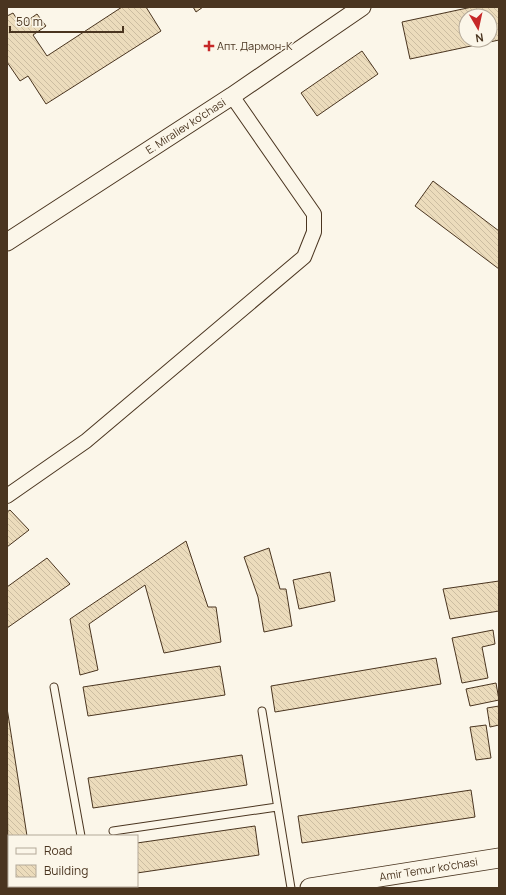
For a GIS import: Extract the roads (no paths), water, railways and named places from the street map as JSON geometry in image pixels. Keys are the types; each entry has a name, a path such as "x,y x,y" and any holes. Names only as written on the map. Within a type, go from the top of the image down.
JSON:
{"main road":[{"name":"Amir Temur ko'chasi","path":"315,888 499,858"}],"street":[{"name":"E. Miraliev ko'chasi","path":"7,242 232,96 362,7"},
{"path":"7,496 86,441 304,257 314,232 314,214 232,96"}],"lane":[{"path":"54,686 81,835"},
{"path":"262,711 291,888"},
{"path":"113,831 277,807"}],"place":[{"name":"Апт. Дармон-К","path":"209,46"}]}
